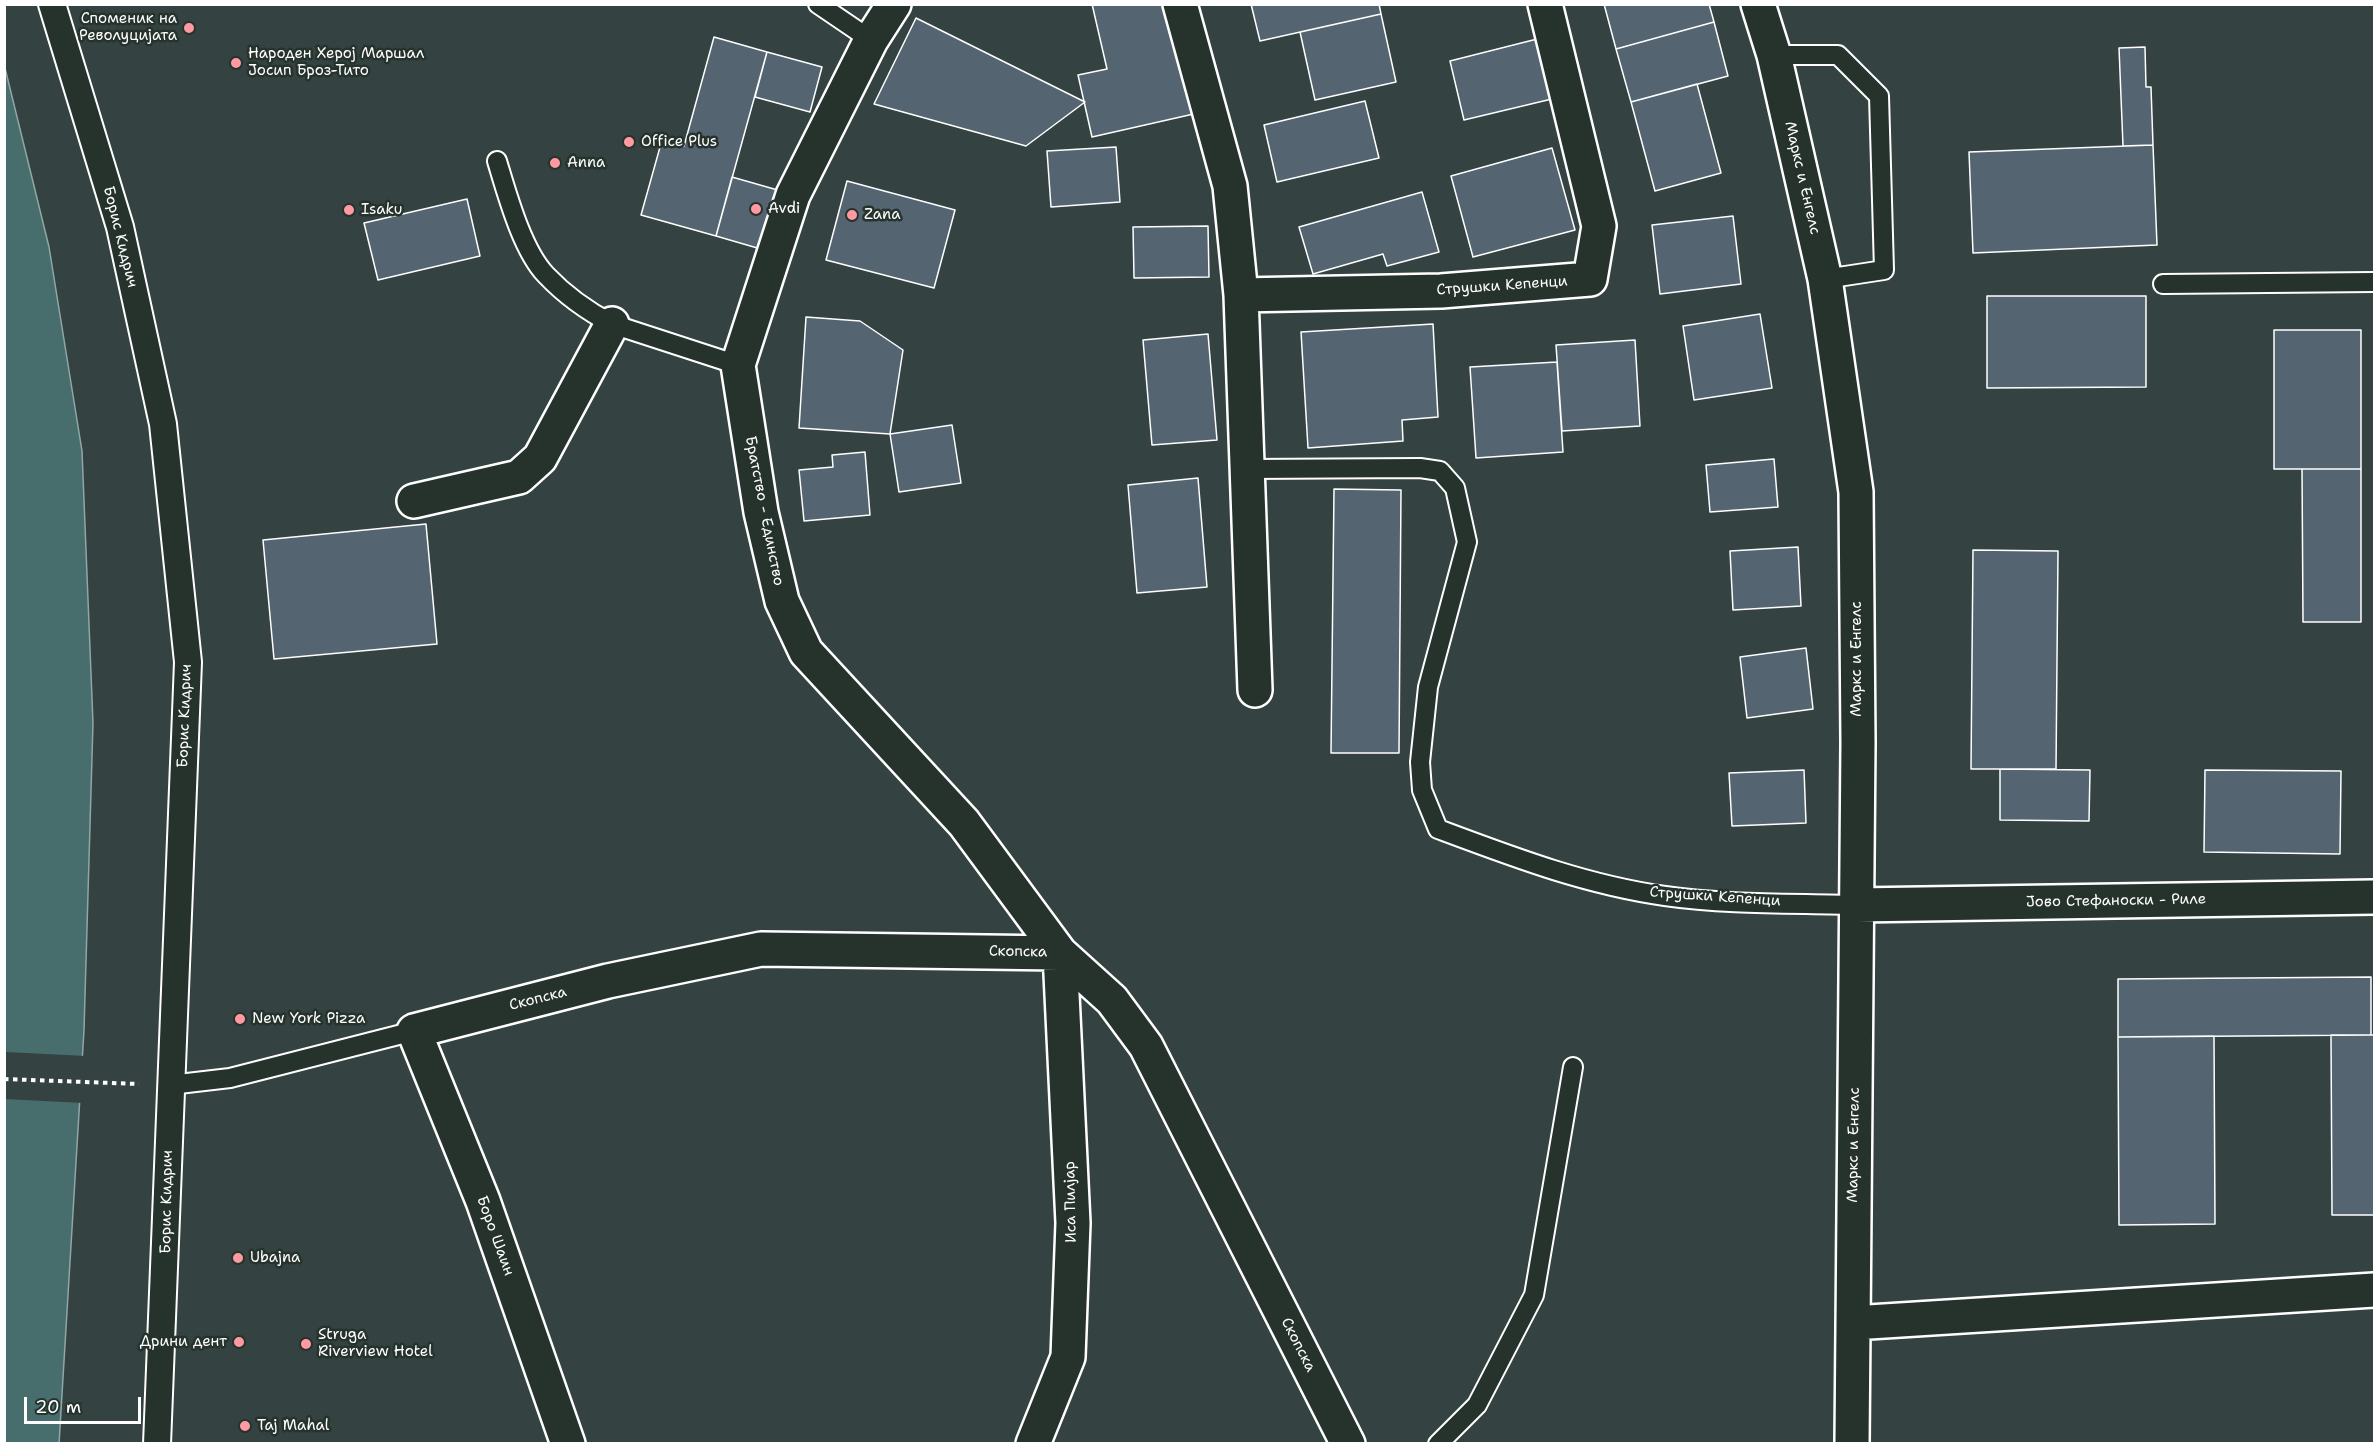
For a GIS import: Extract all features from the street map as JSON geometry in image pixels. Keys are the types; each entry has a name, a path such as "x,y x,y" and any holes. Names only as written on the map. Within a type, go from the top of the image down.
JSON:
{"street":[{"name":"Борис Кидрич","path":"52,4 120,227 163,424 188,662 157,1443"},
{"name":"Братство - Единство","path":"894,4 871,40 793,195 738,364 761,512 782,601 806,652 964,823 1060,953"},
{"path":"1180,4 1230,186 1241,295 1255,690"},
{"name":"Струшки Кепенци","path":"1241,295 1441,291 1590,279 1599,226 1545,4"},
{"name":"Маркс и Енгелс","path":"1758,4 1774,55 1825,279 1856,492 1857,905 1852,1443"},
{"path":"414,501 519,477 540,458 612,324"},
{"name":"Јово Стефаноски - Риле","path":"1857,905 2374,897"},
{"name":"Скопска","path":"414,1031 608,981 761,949 1060,953 1112,1000 1146,1046 1348,1443"},
{"name":"Иса Пилјар","path":"1033,1443 1068,1357 1073,1223 1060,953"},
{"name":"Боро Шаин","path":"414,1031 483,1201 568,1443"},
{"path":"1852,1323 2374,1290"}],"lane":[{"path":"818,4 871,40"},
{"path":"1774,55 1838,56 1879,96 1884,270 1825,279"},
{"path":"497,161 517,225 545,274 594,314 612,324 738,364"},
{"path":"2163,284 2374,282"},
{"name":"Струшки Кепенци","path":"1247,469 1420,468 1440,471 1455,488 1467,542 1428,687 1420,762 1422,790 1438,830 1551,870 1590,881 1666,896 1857,905"},
{"path":"170,1085 230,1078 414,1031"},
{"path":"1438,1443 1478,1405 1534,1295 1573,1067"}],"path":[{"path":"4,1079 170,1085"}],"water":[{"path":"4,64 49,247 82,451 93,723 84,1030 59,1444 4,1443"}],"pier":[{"path":"5,1052 86,1056 83,1103 5,1099"}],"building":[{"path":"1092,4 1173,4 1198,113 1092,137 1078,75 1107,69"},
{"path":"1251,4 1379,4 1381,14 1260,41"},
{"path":"1604,4 1709,4 1714,22 1616,49"},
{"path":"1381,14 1396,82 1315,100 1300,32"},
{"path":"916,18 1085,102 1026,146 874,104"},
{"path":"1714,22 1728,76 1631,102 1616,49"},
{"path":"714,37 767,52 716,236 641,215 662,140 684,146"},
{"path":"1541,38 1556,98 1464,120 1450,61"},
{"path":"2145,47 2146,87 2151,87 2153,145 2123,146 2119,48"},
{"path":"767,52 822,67 810,112 755,97"},
{"path":"1697,84 1721,173 1655,191 1631,102"},
{"path":"1365,101 1379,158 1277,182 1264,125"},
{"path":"2153,145 2157,245 1973,253 1969,152"},
{"path":"1116,147 1120,202 1051,207 1047,151"},
{"path":"1552,148 1575,230 1473,257 1451,176"},
{"path":"732,177 788,193 771,252 716,236"},
{"path":"847,181 955,210 934,288 826,260"},
{"path":"1422,192 1439,252 1387,266 1383,254 1313,274 1299,227"},
{"path":"467,199 480,256 378,280 364,223"},
{"path":"1733,216 1741,284 1660,294 1652,225"},
{"path":"1208,226 1209,277 1134,278 1133,227"},
{"path":"1987,296 2146,296 2146,387 1987,388"},
{"path":"1760,314 1772,388 1694,400 1683,326"},
{"path":"806,317 860,321 903,350 890,434 799,428"},
{"path":"1433,324 1438,417 1402,420 1403,441 1308,448 1301,332"},
{"path":"2274,330 2361,330 2361,469 2274,469"},
{"path":"1208,334 1217,440 1152,445 1143,340"},
{"path":"1635,340 1640,426 1562,431 1556,345"},
{"path":"1557,362 1563,452 1476,458 1470,367"},
{"path":"952,425 961,483 899,492 890,434"},
{"path":"865,452 870,515 804,521 799,470 833,467 832,455"},
{"path":"1774,459 1778,507 1710,512 1706,465"},
{"path":"2302,469 2361,469 2361,622 2303,622"},
{"path":"1198,478 1207,587 1137,593 1128,485"},
{"path":"1334,489 1401,490 1399,753 1331,753"},
{"path":"426,524 437,644 274,659 263,540"},
{"path":"1798,547 1801,606 1733,610 1730,551"},
{"path":"1973,550 2058,551 2056,769 1971,769"},
{"path":"1806,648 1813,709 1747,718 1740,657"},
{"path":"2000,769 2090,770 2089,821 2000,820"},
{"path":"1804,770 1806,823 1732,826 1729,773"},
{"path":"2205,770 2341,771 2340,854 2204,852"},
{"path":"2371,977 2371,1035 2118,1037 2118,979"},
{"path":"2331,1035 2374,1035 2374,1215 2332,1215"},
{"path":"2214,1036 2215,1224 2119,1225 2118,1037"}],"place":[{"name":"Споменик на Револуцијата","path":"189,28"},
{"name":"Народен Херој Маршал Јосип Броз-Тито","path":"236,63"},
{"name":"Office Plus","path":"629,142"},
{"name":"Anna","path":"555,163"},
{"name":"Avdi","path":"756,209"},
{"name":"Isaku","path":"349,210"},
{"name":"Zana","path":"852,215"},
{"name":"New York Pizza","path":"240,1019"},
{"name":"Ubajna","path":"238,1258"},
{"name":"Дрини дент","path":"239,1342"},
{"name":"Struga Riverview Hotel","path":"306,1344"},
{"name":"Taj Mahal","path":"245,1426"}]}
